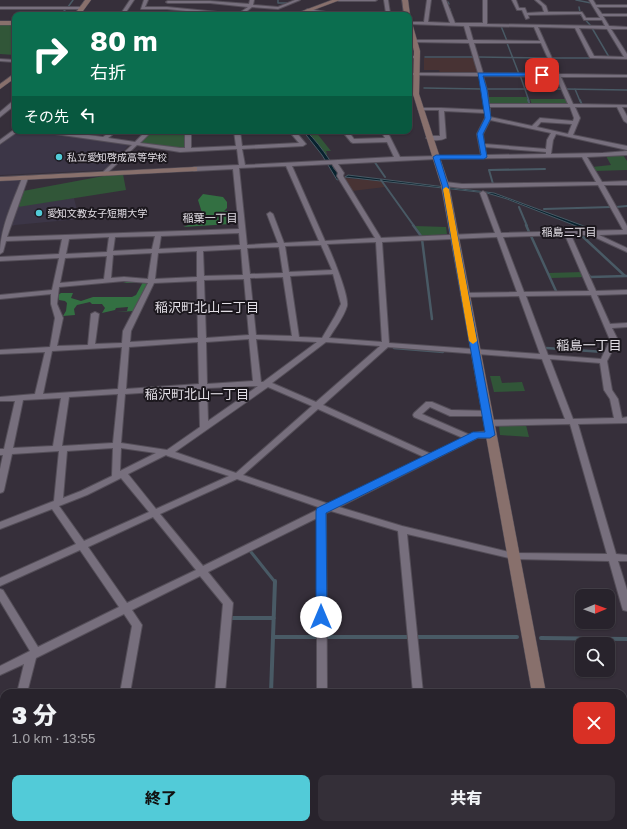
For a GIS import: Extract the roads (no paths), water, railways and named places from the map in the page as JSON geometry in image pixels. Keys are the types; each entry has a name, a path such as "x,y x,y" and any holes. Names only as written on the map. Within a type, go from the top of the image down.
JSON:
{"street":[{"path":"79,12 88,0"},
{"path":"124,12 132,0"},
{"path":"146,0 142,8 165,8 208,12"},
{"path":"244,12 251,6 252,0"},
{"path":"165,8 168,1 210,1 278,8 298,0"},
{"path":"303,12 338,0 374,0"},
{"path":"358,0 359,12"},
{"path":"386,0 388,12"},
{"path":"405,0 407,12"},
{"path":"426,23 428,0"},
{"path":"444,0 452,24"},
{"path":"485,0 485,24"},
{"path":"514,0 518,9 524,9 543,42 577,118 570,136"},
{"path":"536,0 544,6 546,14"},
{"path":"576,26 592,57 627,58 620,43 591,0"},
{"path":"198,11 210,1"},
{"path":"595,6 627,6"},
{"path":"0,8 82,8"},
{"path":"148,12 151,8"},
{"path":"308,10 320,12"},
{"path":"526,14 582,13 585,19 627,15"},
{"path":"0,23 12,23"},
{"path":"412,23 627,28"},
{"path":"466,24 480,74 488,112 488,118 480,134 484,157"},
{"path":"538,689 474,351 445,186 420,109 413,94 413,74 417,57 412,41 543,42"},
{"path":"412,57 417,57"},
{"path":"0,60 12,61"},
{"path":"413,74 627,76"},
{"path":"0,87 12,79"},
{"path":"0,115 12,105"},
{"path":"487,105 627,106"},
{"path":"618,106 627,121"},
{"path":"420,109 488,112"},
{"path":"429,138 443,138 441,109"},
{"path":"488,118 627,148"},
{"path":"533,128 540,120 575,123"},
{"path":"0,142 3,137 12,132"},
{"path":"548,154 550,140 554,132"},
{"path":"81,134 135,144 188,150 303,144 295,134"},
{"path":"104,139 110,134"},
{"path":"104,173 146,134"},
{"path":"188,134 188,150"},
{"path":"237,134 244,246 253,337 263,384"},
{"path":"347,134 353,141 388,140"},
{"path":"385,134 398,159"},
{"path":"482,145 548,154 584,156 626,155"},
{"path":"0,179 436,157 484,157 548,154"},
{"path":"0,259 379,239 499,234 627,232 584,156"},
{"path":"334,162 341,173 340,176 379,239 386,345"},
{"path":"0,526 56,504 119,476 167,452 204,428 324,340 339,316 344,304 336,272 288,164"},
{"path":"0,252 7,226 25,178"},
{"path":"445,186 627,183"},
{"path":"482,193 571,422 627,607"},
{"path":"270,214 282,245 296,338"},
{"path":"0,227 7,226"},
{"path":"4,239 243,231"},
{"path":"470,438 417,415 429,404 450,413 488,424 623,420 614,399 608,390 603,361 614,340 595,293 567,233"},
{"path":"590,233 627,250"},
{"path":"158,234 152,280 127,331 117,445 119,476 154,513 228,603 220,689"},
{"path":"106,281 112,235"},
{"path":"39,396 59,318 54,304 66,237"},
{"path":"200,249 204,428"},
{"path":"0,297 106,281 201,279 336,272"},
{"path":"464,295 627,292"},
{"path":"91,347 94,314"},
{"path":"609,326 627,325"},
{"path":"0,352 253,337 296,338 603,361"},
{"path":"0,582 237,476 386,345"},
{"path":"0,399 203,386 263,384 318,405 431,457"},
{"path":"65,395 56,504 82,545 137,625 126,689"},
{"path":"0,490 4,452 19,398"},
{"path":"0,671 476,435 488,424"},
{"path":"4,452 117,445 167,452 325,509 513,556 627,558"},
{"path":"322,689 325,509"},
{"path":"402,529 418,689"},
{"path":"0,593 34,654 23,689"}],"water":[{"path":"305,134 309,134 318,144 338,172 337,174 340,179 337,180 322,155"},
{"path":"348,175 494,193 592,229 589,231 507,199 487,193 345,177"}],"waterway":[{"path":"68,7 73,0"},
{"path":"278,0 278,3 290,3"},
{"path":"576,0 591,3"},
{"path":"579,7 580,12"},
{"path":"63,12 67,8"},
{"path":"450,9 451,14"},
{"path":"580,14 591,26"},
{"path":"501,26 507,41"},
{"path":"592,28 609,57"},
{"path":"507,43 513,57"},
{"path":"425,57 473,57"},
{"path":"478,57 513,57"},
{"path":"513,57 548,58"},
{"path":"513,57 519,74"},
{"path":"552,58 604,58"},
{"path":"520,75 525,89"},
{"path":"424,88 482,89"},
{"path":"488,89 525,89"},
{"path":"525,89 562,89"},
{"path":"525,89 529,101"},
{"path":"565,89 575,89"},
{"path":"575,89 627,90"},
{"path":"575,89 580,101"},
{"path":"528,100 530,105"},
{"path":"580,100 582,105"},
{"path":"374,161 385,177"},
{"path":"493,184 489,170 545,169"},
{"path":"381,180 414,226"},
{"path":"616,207 627,206"},
{"path":"519,207 527,226"},
{"path":"544,209 611,207"},
{"path":"413,225 421,236"},
{"path":"526,225 529,232"},
{"path":"581,235 625,276"},
{"path":"531,236 556,291"},
{"path":"422,239 432,319"},
{"path":"589,275 590,277 627,276"},
{"path":"394,348 443,352"},
{"path":"546,348 604,352"},
{"path":"251,552 275,582"},
{"path":"274,618 275,582"},
{"path":"232,618 274,618"},
{"path":"273,637 274,618"},
{"path":"271,689 273,637"},
{"path":"273,637 318,637"},
{"path":"328,637 407,637"},
{"path":"417,637 517,637"},
{"path":"541,638 627,639"}],"place":[{"name":"私立愛知啓成高等学校","path":"59,157"},
{"name":"愛知文教女子短期大学","path":"39,213"}],"district":[{"name":"稲葉一丁目","path":"210,218"},
{"name":"稲島二丁目","path":"569,232"},
{"name":"稲沢町北山二丁目","path":"207,307"},
{"name":"稲島一丁目","path":"589,345"},
{"name":"稲沢町北山一丁目","path":"197,394"}]}
